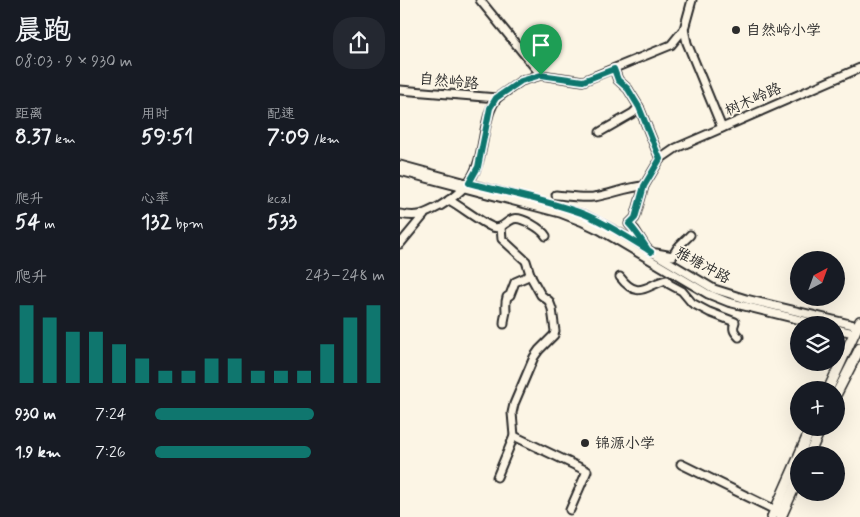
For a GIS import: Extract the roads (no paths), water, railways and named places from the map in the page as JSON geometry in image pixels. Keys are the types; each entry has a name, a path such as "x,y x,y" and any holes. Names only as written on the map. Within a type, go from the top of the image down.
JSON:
{"main road":[{"path":"832,381 857,326"},
{"path":"844,381 860,348"},
{"path":"776,515 790,478"},
{"path":"776,515 790,492"}],"street":[{"path":"480,0 541,75"},
{"name":"自然岭路","path":"400,90 496,98 521,81 541,75 583,81 671,45 684,29 692,0"},
{"path":"684,29 687,43 722,128"},
{"name":"树木岭路","path":"660,159 676,148 860,68"},
{"path":"614,69 618,80 628,89 639,107 660,159 644,186 635,218 629,224 649,251 673,256 678,245 685,241 690,234"},
{"path":"400,214 411,217 424,214 449,200 466,185 478,167 490,108 496,98"},
{"path":"600,132 633,113 639,107"},
{"name":"雅塘冲路","path":"400,164 583,222 708,294 728,302 790,317"},
{"name":"雅塘冲路","path":"400,171 466,185 584,215 696,279 729,295 857,326"},
{"path":"556,195 579,198 644,186"},
{"path":"449,200 492,227 502,228 519,218 542,230 546,236"},
{"path":"400,244 424,214"},
{"path":"497,477 514,436 512,413 514,404 534,357 554,335 555,331 549,300 541,295 531,276 526,260 502,239 502,228"},
{"path":"504,324 506,312 504,306 515,282 531,276"},
{"path":"620,277 624,282 636,289 644,290 667,280 669,284 682,291 692,303 735,322 733,327 734,333 739,338"},
{"path":"514,436 587,471 570,510"},
{"path":"681,464 776,515"}],"place":[{"name":"自然岭小学","path":"736,30"},
{"name":"锦源小学","path":"585,443"}]}
